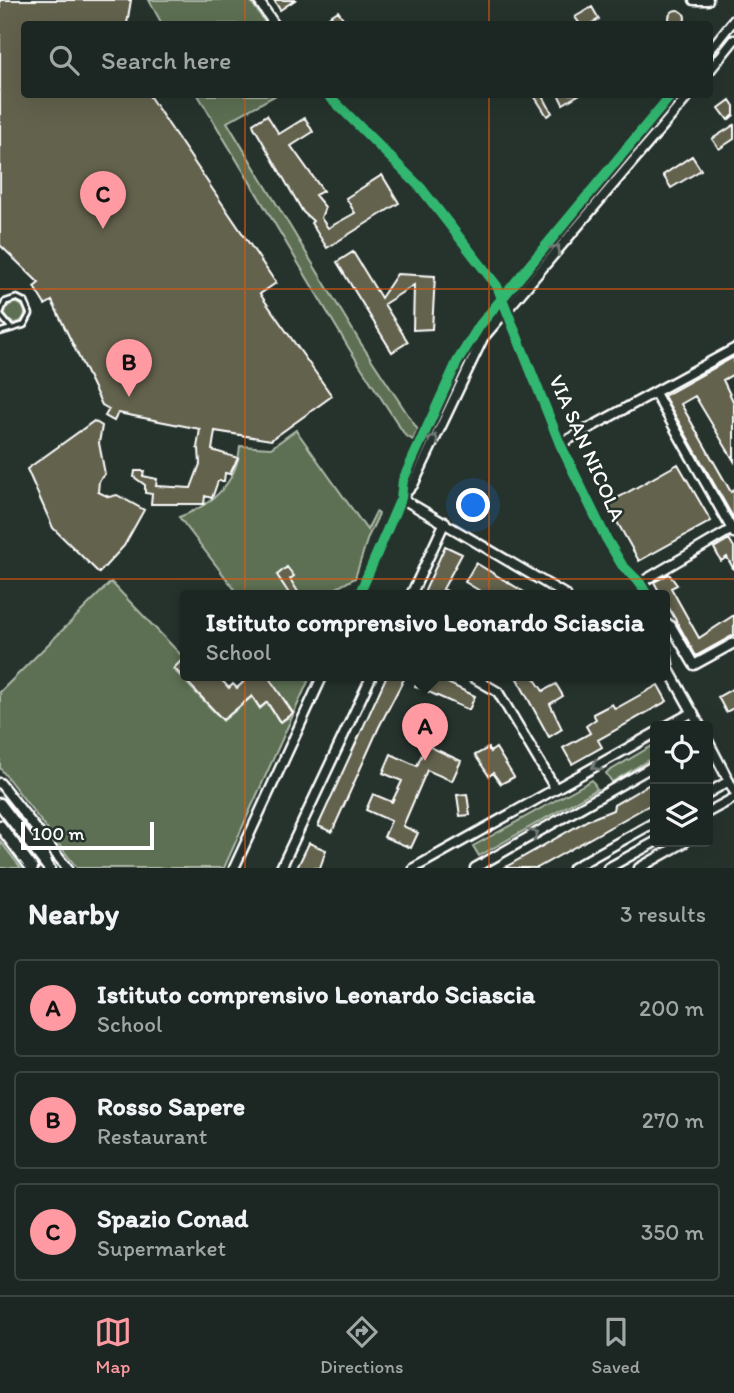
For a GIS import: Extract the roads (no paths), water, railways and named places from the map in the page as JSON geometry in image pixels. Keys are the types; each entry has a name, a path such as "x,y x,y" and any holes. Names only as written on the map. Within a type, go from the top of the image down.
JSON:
{"street":[{"path":"258,0 272,21"},
{"path":"694,0 708,0"},
{"path":"713,45 734,20"},
{"path":"713,65 734,40"},
{"path":"331,98 421,188 503,295"},
{"path":"361,590 401,498 403,480 471,337 503,295 669,98"},
{"path":"401,498 413,485 475,350 508,307 687,98"},
{"name":"VIA SAN NICOLA","path":"503,295 560,444 606,538 622,565 644,590"},
{"path":"560,444 734,349"},
{"path":"640,583 733,531 655,393"},
{"path":"401,498 558,590"},
{"path":"413,590 445,522"},
{"path":"670,625 694,665 734,643"},
{"path":"670,673 697,721"},
{"path":"234,868 320,681"},
{"path":"281,868 369,681"},
{"path":"479,681 498,692 555,788"},
{"path":"676,721 692,712"},
{"path":"414,868 650,736"},
{"path":"713,751 734,791"},
{"path":"475,868 650,768"},
{"path":"713,790 729,782"},
{"path":"0,783 67,868"},
{"path":"713,810 734,799 734,808"},
{"path":"0,804 49,868"},
{"path":"573,868 650,825"},
{"path":"0,826 32,868"},
{"path":"34,826 49,868"},
{"path":"608,868 650,845"},
{"path":"639,868 676,847"}],"lane":[{"path":"0,332 24,325 29,319 30,310 25,302 17,298 8,300 2,306 0,314 4,323 12,328"}],"place":[{"name":"Spazio Conad","path":"103,229"},
{"name":"Rosso Sapere","path":"129,397"},
{"name":"Istituto comprensivo Leonardo Sciascia","path":"425,761"}]}
